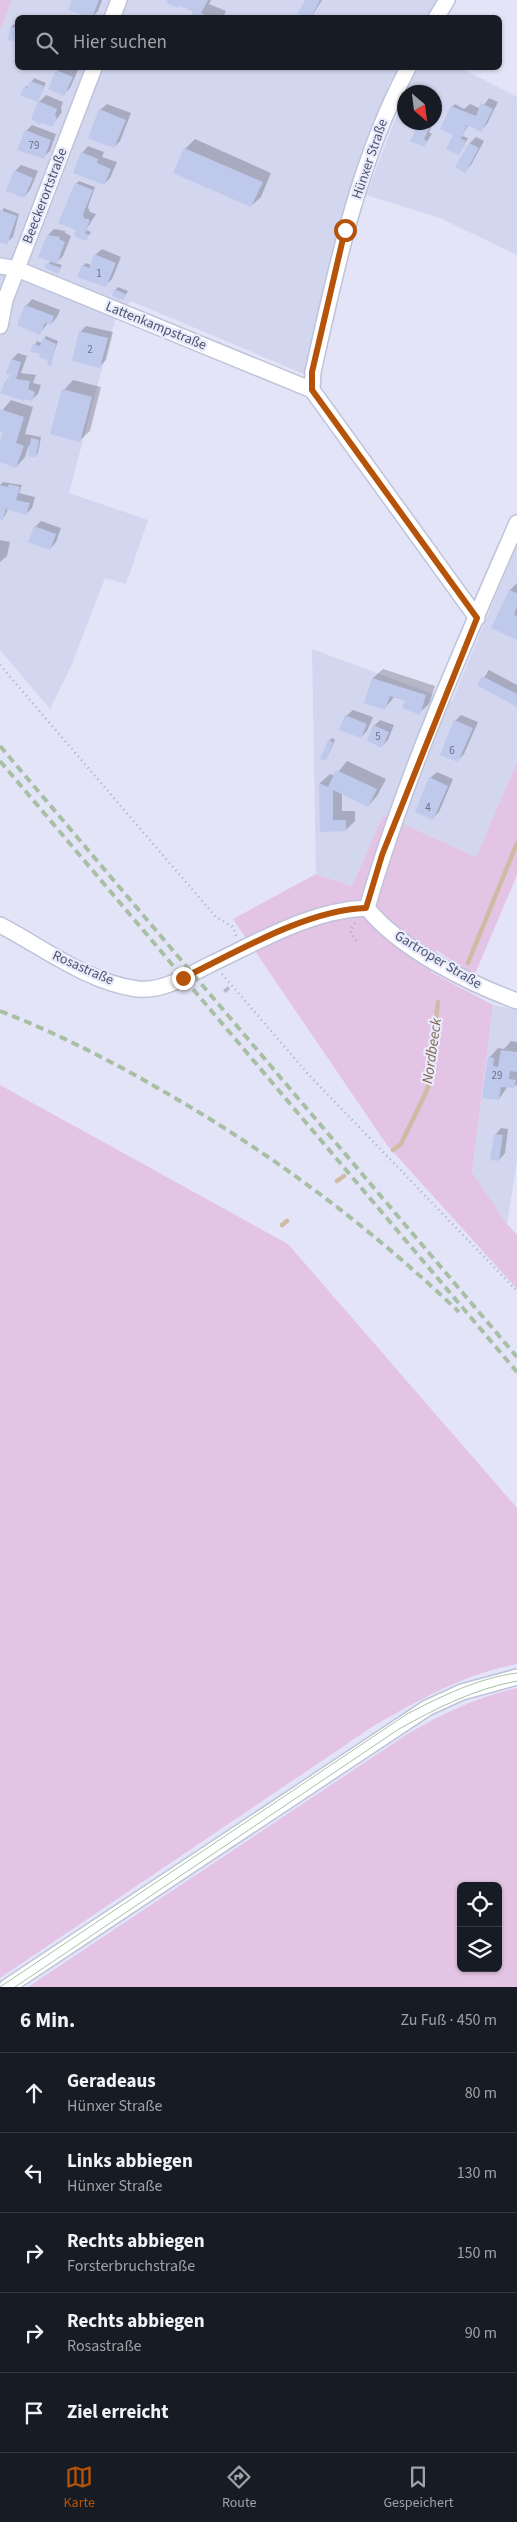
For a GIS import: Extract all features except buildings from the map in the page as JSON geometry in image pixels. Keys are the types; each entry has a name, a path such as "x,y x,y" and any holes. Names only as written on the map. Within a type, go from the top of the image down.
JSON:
{"street":[{"path":"113,15 119,0"},
{"path":"438,15 447,0"},
{"name":"Beeckerortstraße","path":"0,326 5,300 93,70"},
{"name":"Hünxer Straße","path":"312,390 312,372 345,230 385,115 407,70"},
{"name":"Lattenkampstraße","path":"0,266 17,269 312,390"},
{"path":"312,390 477,618"},
{"path":"366,908 382,855 517,523"},
{"name":"Rosastraße","path":"0,926 96,977 138,989 166,985 310,918 333,911 366,908"},
{"name":"Gartroper Straße","path":"366,908 390,932 429,958 459,976 517,1001"},
{"path":"7,1987 427,1708 462,1692 517,1677"}],"path":[{"path":"0,665 215,916 233,927 236,936 233,941"},
{"path":"213,963 308,1074 517,1291"}],"shaded area":[{"path":"0,0 12,0 0,30"},
{"path":"12,0 437,0 429,15 15,15 15,70 397,70 389,84 333,246 304,374 131,301 115,320 69,493 148,520 126,584 105,578 72,664 50,709 0,650 0,30"},
{"path":"417,70 465,70 517,97 517,255 440,218 366,195 397,114 397,130 442,130 442,85 410,85"},
{"path":"517,544 517,762 476,857 383,815 352,886 316,874 312,649 452,701"},
{"path":"517,762 517,875 475,974 437,950 431,972 493,1005 472,1172 507,1224 517,1235 517,1289 387,1145 233,919 316,874 352,886 383,815 476,857"},
{"path":"493,1005 517,1010 517,1161 507,1224 472,1172"},
{"path":"0,1085 288,1244 517,1508 517,1664 497,1668 460,1681 424,1698 372,1727 0,1978"},
{"path":"517,1688 517,1987 28,1987 406,1735 432,1720 488,1696"}],"waterway":[{"name":"Nordbeeck","path":"468,963 517,843"},
{"name":"Nordbeeck","path":"393,1150 401,1144 428,1088 438,1002"},
{"name":"Nordbeeck","path":"337,1181 344,1176"},
{"name":"Nordbeeck","path":"282,1225 287,1221"}],"tram line":[{"path":"0,1987 407,1714 474,1683 517,1673"},
{"path":"15,1987 399,1729 456,1700 501,1684 517,1681"}],"railway":[{"path":"0,746 517,1357"},
{"path":"0,761 517,1372"},
{"path":"0,1011 104,1058 163,1091 242,1140 318,1192 390,1250 459,1312"}],"route":[{"path":"183,978 310,918 333,911 366,908 382,855 464,645 477,618 312,390 312,372 345,230"}]}
